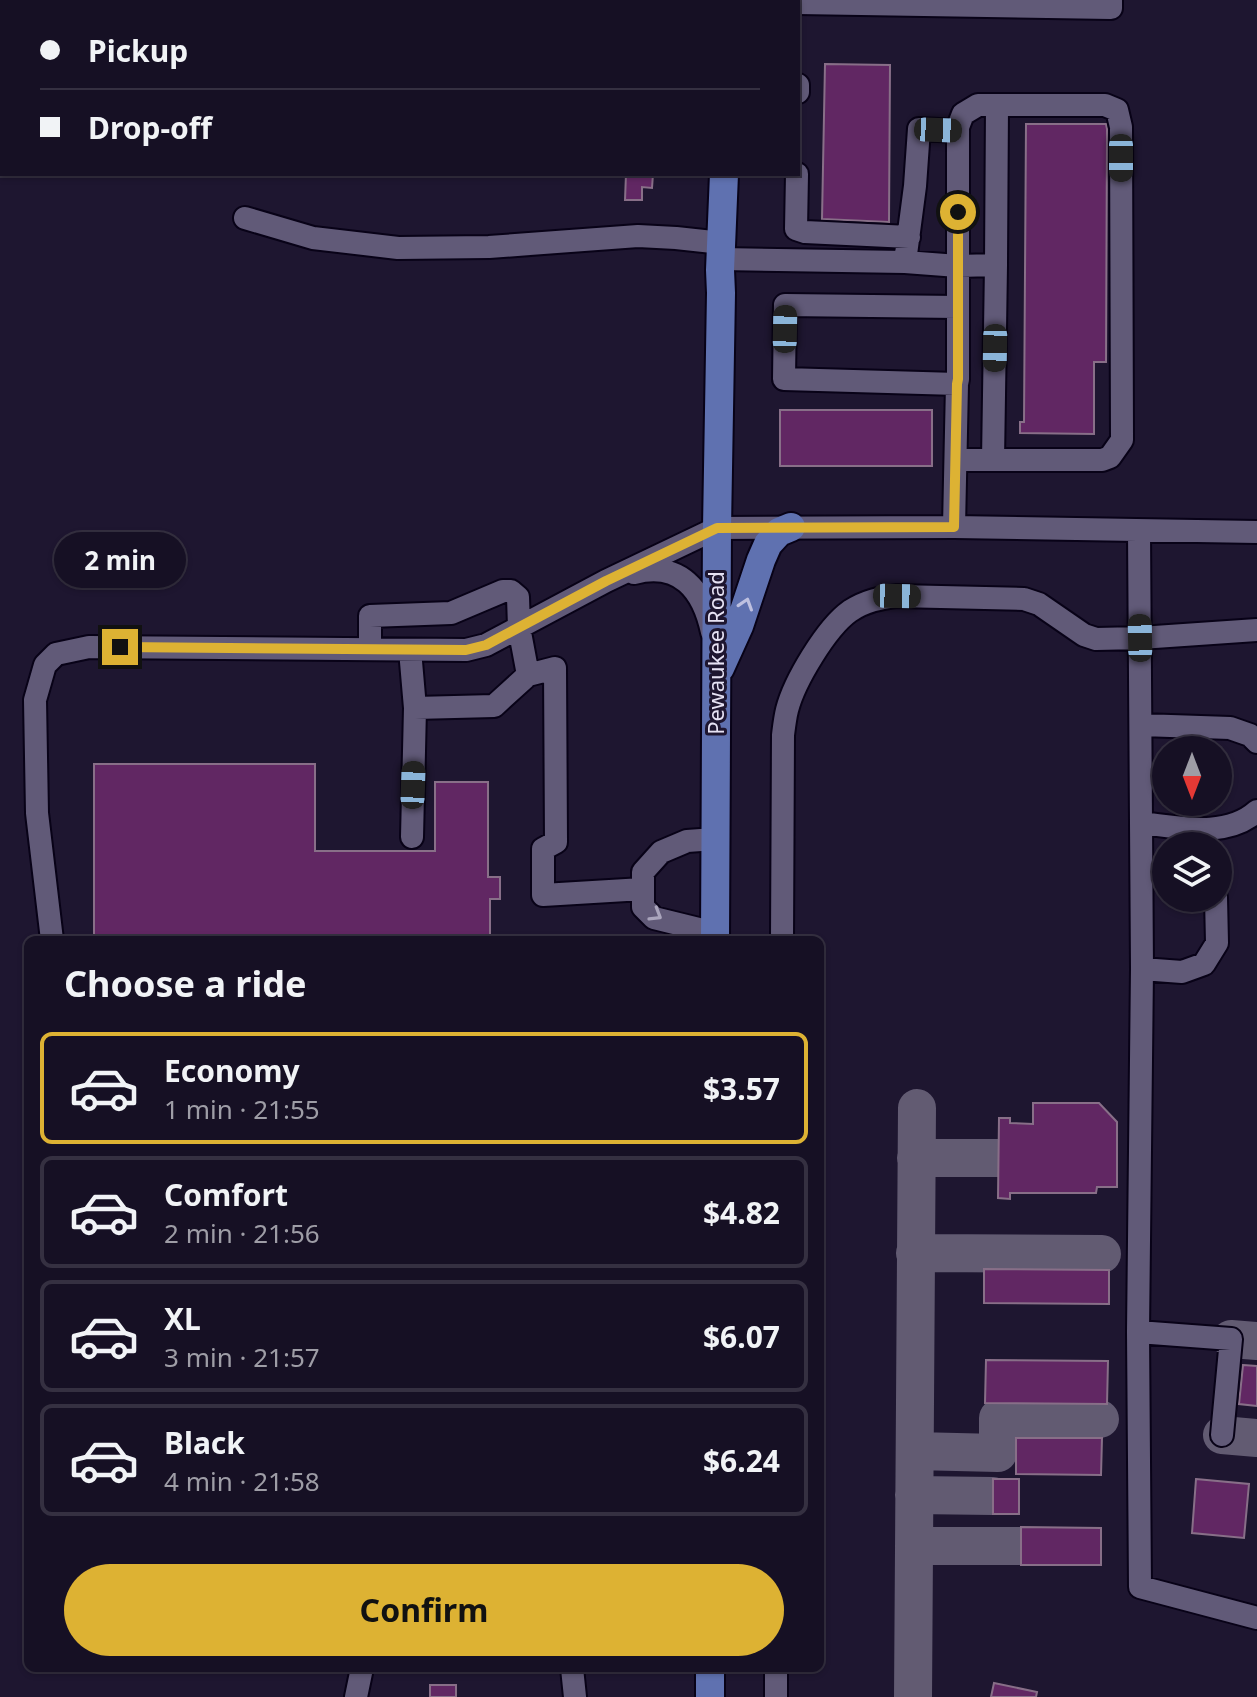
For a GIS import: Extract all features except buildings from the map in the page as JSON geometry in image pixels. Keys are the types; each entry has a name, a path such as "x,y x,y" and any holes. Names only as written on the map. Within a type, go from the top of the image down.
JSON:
{"main road":[{"name":"Pewaukee Road","path":"715,936 717,528 724,176"},
{"path":"716,666 739,626 768,544 779,532 791,527"},
{"path":"710,1672 710,1697"}],"street":[{"path":"800,2 1111,8 1111,0"},
{"path":"954,527 958,379 958,131 963,114 978,105 1105,105 1117,110 1121,127 1122,440 1110,457 1102,460 956,460"},
{"path":"993,460 997,105"},
{"path":"905,262 919,129 958,131"},
{"path":"797,176 796,229 909,237"},
{"path":"245,218 313,238 398,248 489,247 638,236 676,238 721,251 958,266 996,265"},
{"path":"957,384 784,379 785,305 958,307"},
{"path":"52,936 37,813 35,700 45,665 56,654 89,647 466,650 486,645 606,581 717,528 954,527 1257,532"},
{"path":"1139,531 1142,969 1138,1332 1140,1587 1257,1618"},
{"path":"606,581 647,570 664,571 684,578 696,591 707,611 716,666"},
{"path":"370,649 370,616 451,613 503,591 511,591 518,597 519,627 528,675"},
{"path":"782,936 783,735 787,709 820,644 849,612 879,598 897,596 1024,599 1039,604 1084,635 1096,639 1257,630"},
{"path":"410,650 415,708 412,837"},
{"path":"415,708 494,706 528,675 555,668 556,842 543,849 543,895 643,889"},
{"path":"1141,725 1230,728 1250,735 1257,742"},
{"path":"1220,832 1248,819 1257,811"},
{"path":"1141,823 1182,832"},
{"path":"715,839 687,841 661,852 643,872 643,907 654,918 715,936"},
{"path":"1142,969 1182,972 1204,964 1217,943 1216,912"},
{"path":"1138,1332 1231,1339 1222,1435"},
{"path":"356,1697 361,1672"},
{"path":"572,1672 575,1697"},
{"path":"776,1672 776,1697"}],"taxiway":[{"path":"913,1697 917,1108"},
{"path":"916,1158 998,1158"},
{"path":"915,1253 1102,1254"},
{"path":"1231,1339 1257,1341"},
{"path":"915,1451 998,1453 998,1418 1100,1419"},
{"path":"1222,1435 1257,1438"},
{"path":"914,1495 993,1496"},
{"path":"914,1546 1021,1546"}],"route":[{"path":"120,647 466,650 486,645 606,581 717,528 954,527 958,212"}]}
